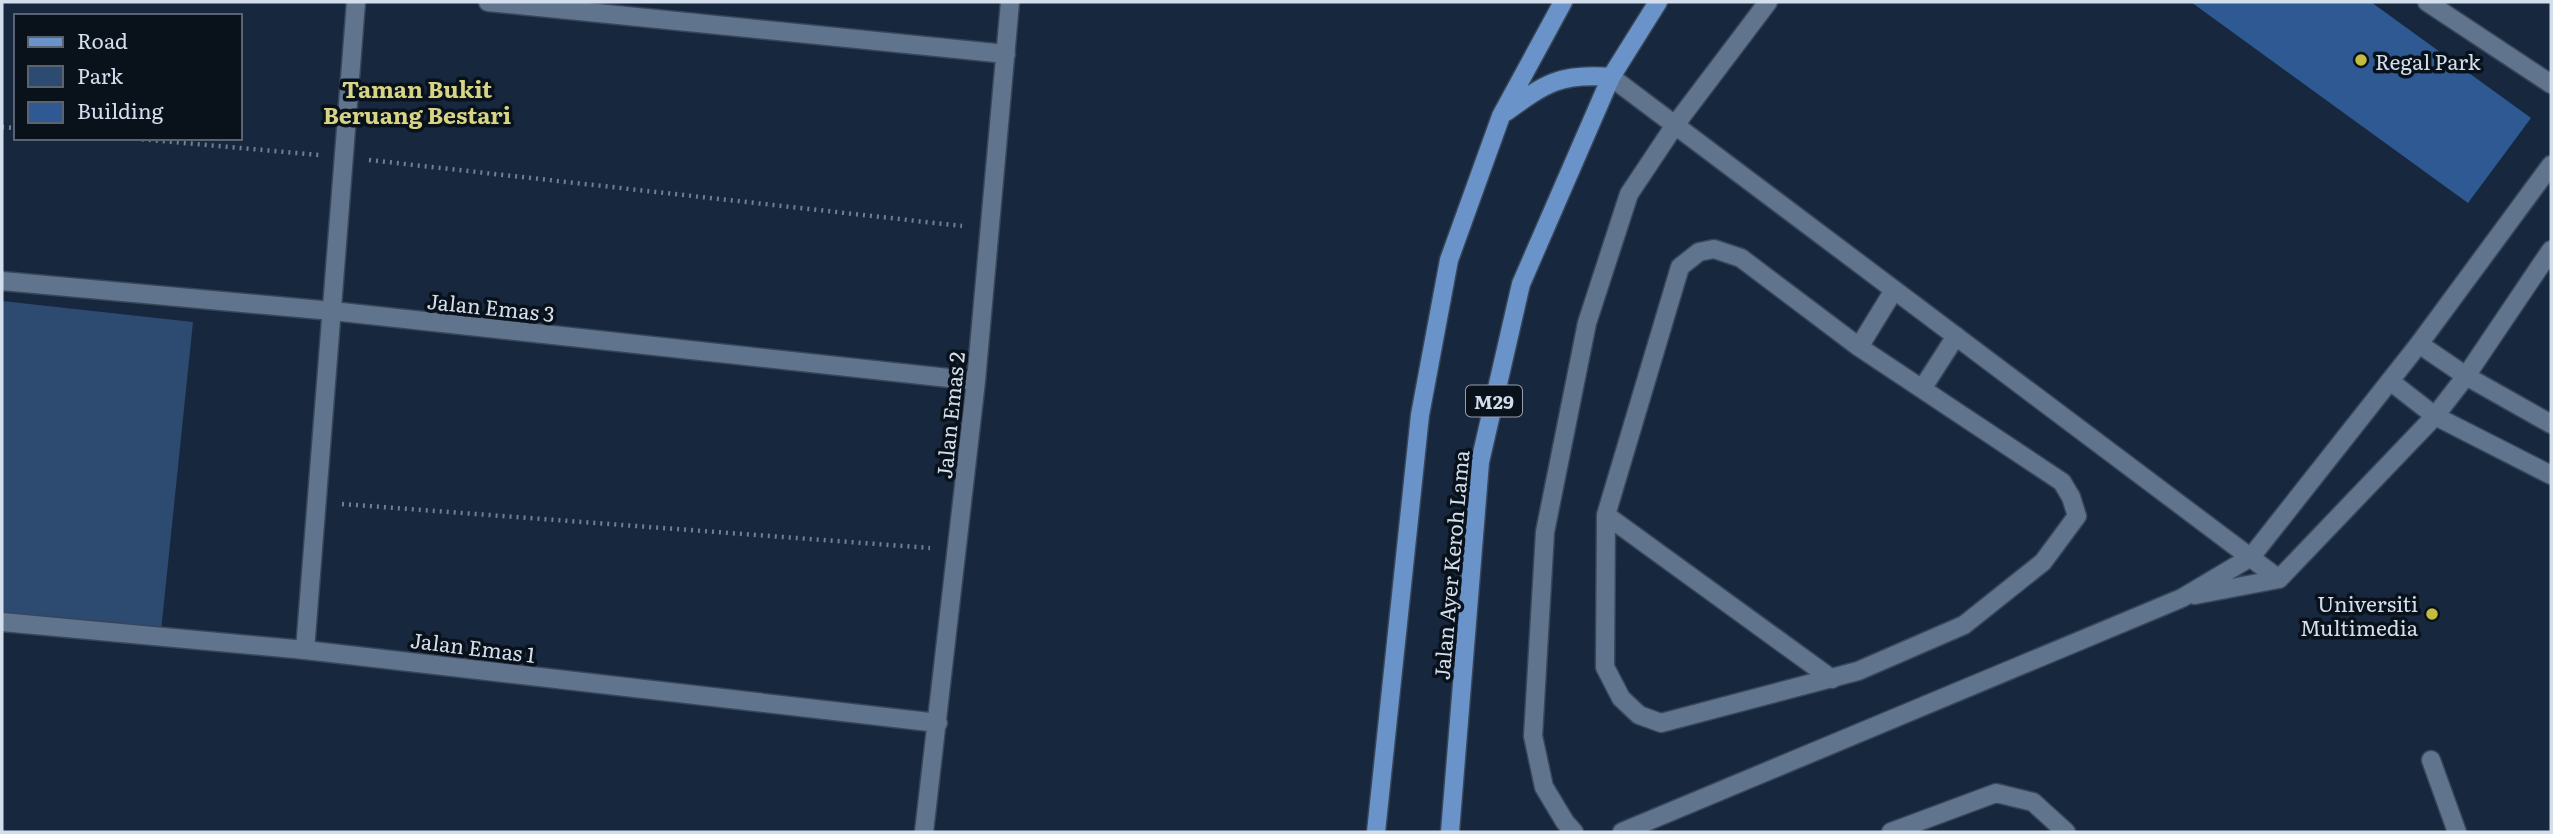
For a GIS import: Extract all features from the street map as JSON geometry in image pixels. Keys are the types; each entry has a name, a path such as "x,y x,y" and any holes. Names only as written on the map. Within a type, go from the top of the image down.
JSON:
{"main road":[{"name":"Jalan Ayer Keroh Lama","path":"1376,832 1420,415 1449,260 1501,116 1563,2"},
{"name":"Jalan Ayer Keroh Lama","path":"1450,832 1480,462 1521,284 1611,77 1658,2"},
{"path":"1501,116 1539,88 1580,75 1611,77"}],"street":[{"path":"304,650 356,2"},
{"path":"488,2 1006,54"},
{"name":"Jalan Emas 2","path":"924,832 976,382 1010,2"},
{"path":"1574,832 1544,787 1533,736 1545,532 1587,323 1629,194 1675,125 1768,2"},
{"path":"2427,2 2551,84"},
{"path":"1611,77 2279,579"},
{"path":"1622,832 2182,598 2251,558 2419,344 2551,165"},
{"path":"1713,249 1741,258 1859,348 2062,482 2071,497 2077,516 2043,562 1964,625 1858,671 1832,679 1661,723 1639,715 1621,698 1605,667 1606,515 1680,267 1699,252 1713,249"},
{"path":"2182,598 2279,579 2435,416 2466,376 2551,250"},
{"name":"Jalan Emas 3","path":"2,281 332,311 976,382"},
{"path":"1859,348 1894,290"},
{"path":"1922,389 1956,336"},
{"path":"2419,344 2466,376 2551,424"},
{"path":"2390,381 2435,416 2551,475"},
{"path":"1606,515 1832,679"},
{"name":"Jalan Emas 1","path":"2,622 304,650 938,723"},
{"path":"2431,760 2457,832"},
{"path":"1891,832 1996,793 2033,802 2066,832"}],"path":[{"path":"150,140 344,158 989,229"},
{"path":"316,502 958,550"}],"green space":[{"path":"2,301 193,322 161,631 2,614"}],"building":[{"name":"Regal Park","path":"2191,2 2371,2 2531,118 2468,203"}],"place":[{"name":"Regal Park","path":"2361,60"},
{"name":"Universiti Multimedia","path":"2432,614"}],"district":[{"name":"Taman Bukit Beruang Bestari","path":"417,101"}]}
